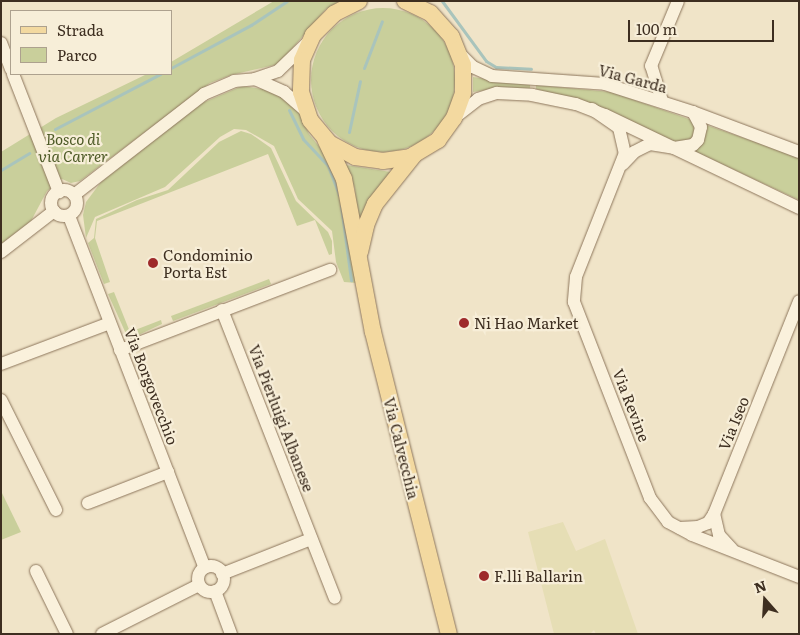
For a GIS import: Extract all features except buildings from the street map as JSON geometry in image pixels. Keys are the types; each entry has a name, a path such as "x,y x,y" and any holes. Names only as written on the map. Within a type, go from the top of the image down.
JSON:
{"main road":[{"path":"358,1 330,17 310,40 300,78 306,111 326,139 348,154 368,160 390,161 414,155 438,140 454,118 464,86 459,52 450,34 431,9 405,1"},
{"name":"Via Calvecchia","path":"326,139 344,179 358,262 373,332 449,634"},
{"name":"Via Calvecchia","path":"358,262 362,235 375,204 414,155"}],"street":[{"path":"662,101 651,66 678,1"},
{"path":"59,192 74,195 204,94 234,81 254,79 278,70 310,40"},
{"path":"1,43 10,66"},
{"name":"Via Garda","path":"459,52 473,67 492,76 605,84 662,101 799,152"},
{"path":"13,75 59,192"},
{"path":"254,79 284,92 306,111"},
{"path":"454,118 478,99 497,94 544,97 592,109 796,205"},
{"name":"Via Revine","path":"592,109 619,128 624,143 623,164 576,277 574,302 650,498 661,516 679,528 799,577"},
{"path":"674,148 693,145 698,140 701,127 693,112"},
{"name":"Via Revine","path":"623,164 641,147 650,144 674,148"},
{"path":"59,192 52,201 54,211 59,216 69,216 77,208 74,195"},
{"path":"1,252 54,211"},
{"name":"Via Borgovecchio","path":"69,216 205,568"},
{"path":"120,350 330,270"},
{"name":"Via Iseo","path":"714,514 799,301"},
{"name":"Via Pierluigi Albanese","path":"222,310 335,598"},
{"path":"1,364 110,323"},
{"path":"1,400 56,510"},
{"path":"88,503 168,472"},
{"path":"679,528 698,527 708,523 714,514"},
{"path":"714,514 718,535 735,552"},
{"path":"222,574 311,539"},
{"path":"205,568 217,568 222,574 222,586 215,591 204,590 199,584 198,577 205,568"},
{"path":"36,571 67,634"},
{"path":"102,634 199,584"},
{"path":"215,591 231,634"}],"shaded area":[{"path":"563,522 576,551 605,539 638,634 596,634 594,630 590,634 554,634 528,532"}],"green space":[{"name":"Bosco di via Carrer","path":"274,1 340,1 326,9 279,64 231,75 210,83 80,181 71,183 62,179 47,191 31,221 1,244 1,152 56,118 145,75 172,75 172,61"},
{"path":"383,8 411,13 434,29 450,52 455,80 450,108 434,131 411,147 383,152 355,147 332,131 316,108 311,80 316,52 332,29 355,13"},
{"path":"473,77 530,85 530,90 493,89 473,92"},
{"path":"536,85 611,92 799,157 799,200 604,109 536,89"},
{"path":"242,86 275,91 298,111 309,134 337,169 357,283 344,282 336,262 332,231 298,199 274,146 246,130 234,129 220,137 165,187 95,217 86,238 83,215 86,202 101,182 202,103"},
{"path":"241,131 251,134 271,148 296,201 328,232 332,241 332,254 329,255 315,220 297,226 268,154 97,221 95,238 110,282 104,284 88,243 94,238 96,219 137,200 168,190 219,142"},
{"path":"346,165 391,172 358,229 355,189"},
{"path":"269,279 271,284 173,321 171,316"},
{"path":"114,292 130,332 161,320 162,324 134,337 127,336 108,294"},
{"path":"1,491 21,532 1,540"}],"waterway":[{"path":"172,67 251,25 287,1"},
{"path":"442,1 486,61 496,67 531,69"},
{"path":"364,68 382,21"},
{"path":"55,129 158,75"},
{"path":"349,132 360,81"},
{"path":"289,110 303,139 328,166 339,195"},
{"path":"1,170 29,153"},
{"path":"341,206 351,280"}],"place":[{"name":"Condominio Porta Est","path":"153,263"},
{"name":"Ni Hao Market","path":"464,323"},
{"name":"F.lli Ballarin","path":"484,576"}]}
